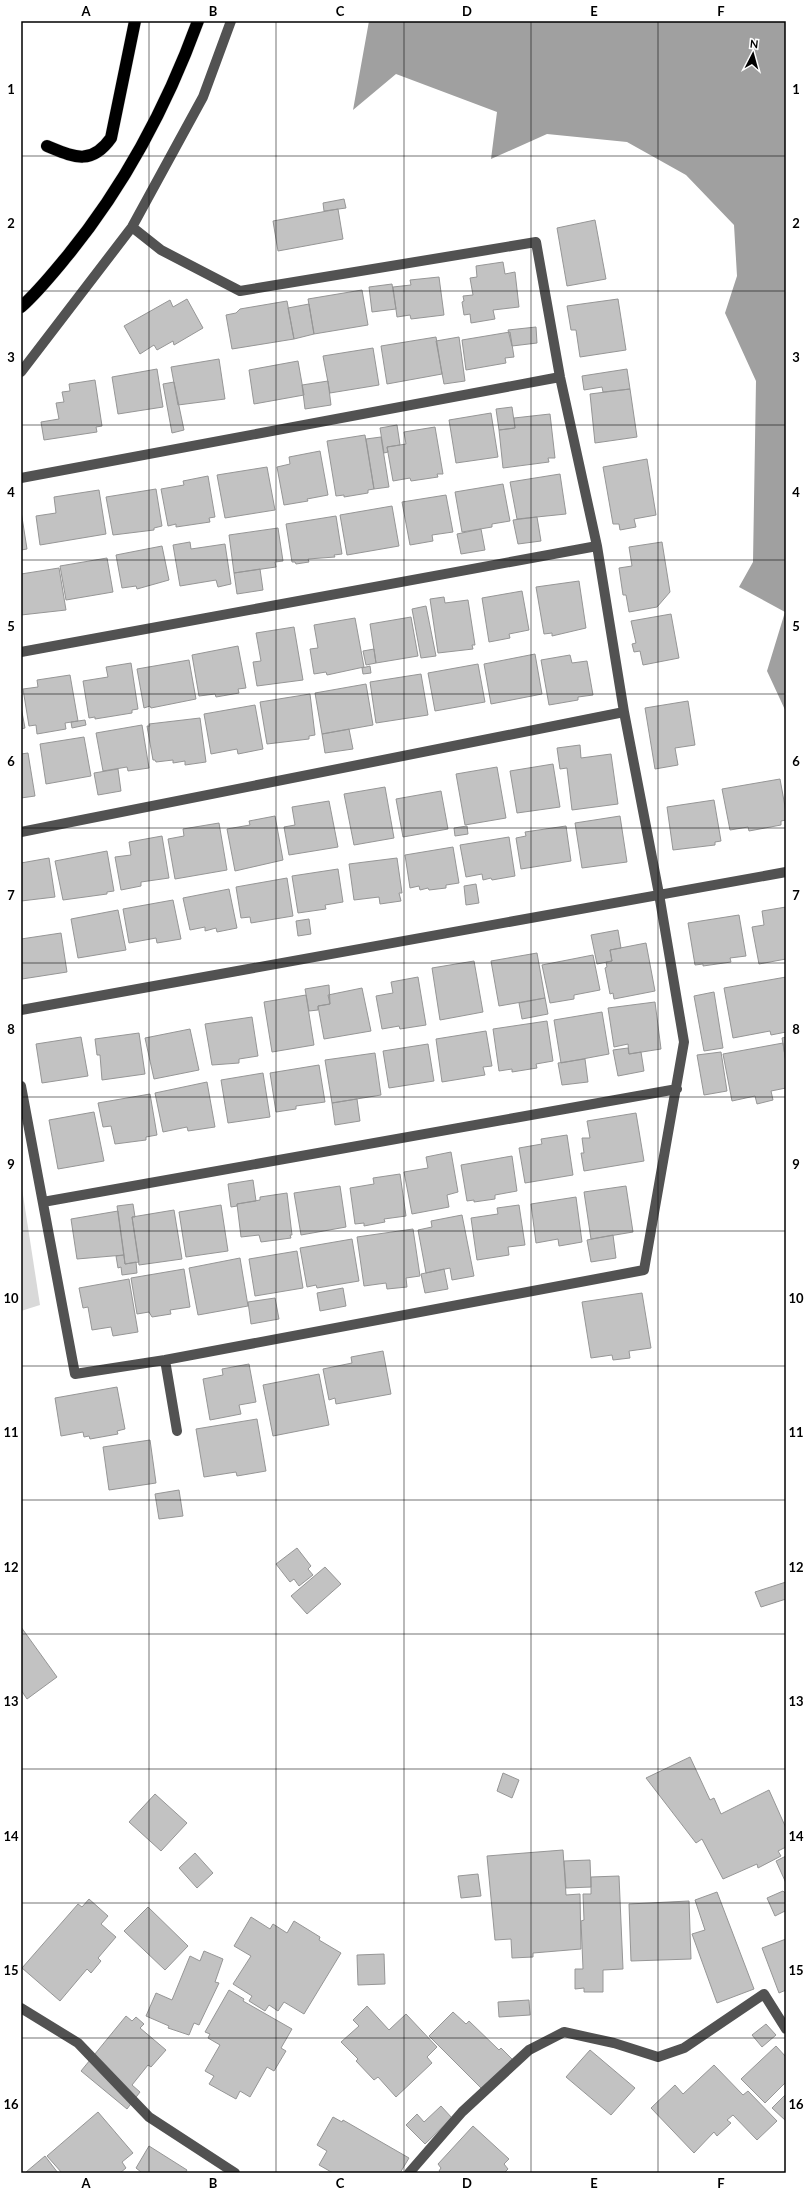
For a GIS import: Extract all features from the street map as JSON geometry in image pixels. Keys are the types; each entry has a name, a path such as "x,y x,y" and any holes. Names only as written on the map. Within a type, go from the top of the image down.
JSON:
{"highway":[{"path":"47,146 70,155 93,156 103,149 111,138 135,21"},
{"path":"21,307 89,229 117,190 171,91 198,21"}],"street":[{"path":"21,372 132,227 202,97 231,21"},
{"path":"21,1086 75,1374 165,1360 644,1270 677,1089 684,1042 659,894 624,712 597,546 560,377 536,242 240,291 161,250 132,227"},
{"path":"21,478 560,377"},
{"path":"21,652 597,546"},
{"path":"21,832 624,712"},
{"path":"21,1010 786,872"},
{"path":"43,1202 677,1089"},
{"path":"165,1360 177,1431"},
{"path":"409,2173 462,2112 518,2060 529,2050 564,2032 614,2043 658,2057 684,2048 764,1994 786,2029"},
{"path":"21,2008 78,2043 149,2117 234,2173"}],"shaded area":[{"path":"369,21 786,21 786,712 767,671 785,612 739,587 753,562 756,381 725,313 737,276 734,225 686,175 627,142 547,134 491,159 497,112 396,74 353,110"},
{"path":"21,1182 40,1305 21,1311"}],"building":[{"path":"344,199 346,208 324,211 323,203"},
{"path":"338,209 343,239 278,251 273,221"},
{"path":"595,220 606,279 567,286 557,228"},
{"path":"503,262 505,274 515,272 519,307 493,310 495,319 471,323 470,314 464,315 462,302 464,301 463,296 473,295 470,278 477,277 476,266"},
{"path":"439,277 444,315 411,319 410,315 397,317 393,287 411,285 410,280"},
{"path":"392,284 396,309 372,312 369,287"},
{"path":"362,290 368,325 314,334 308,299"},
{"path":"187,299 203,328 174,345 173,341 157,350 154,345 140,354 124,326 170,300 173,307"},
{"path":"618,299 626,350 580,357 576,330 571,330 567,306"},
{"path":"287,301 294,339 232,349 226,315 236,313 240,309"},
{"path":"309,304 314,334 294,339 288,308"},
{"path":"536,327 537,343 512,346 508,330"},
{"path":"510,332 514,357 505,358 506,363 466,370 462,340"},
{"path":"436,337 442,374 387,384 381,346"},
{"path":"459,337 465,381 444,384 436,341"},
{"path":"373,348 379,385 330,393 323,356"},
{"path":"219,359 225,399 178,405 171,367"},
{"path":"298,361 304,395 254,404 249,370"},
{"path":"157,369 163,407 118,414 112,377"},
{"path":"627,369 630,389 603,392 602,387 584,390 582,376"},
{"path":"95,380 102,426 96,427 97,432 44,440 41,422 59,419 56,403 64,402 62,392 70,391 69,384"},
{"path":"328,381 331,405 305,409 302,385"},
{"path":"174,382 184,430 172,433 163,384"},
{"path":"630,389 637,437 595,443 590,394"},
{"path":"512,407 515,428 499,430 496,409"},
{"path":"491,413 498,457 456,463 449,420"},
{"path":"550,414 555,458 548,458 549,462 503,468 499,430 515,428 514,418"},
{"path":"397,425 400,445 387,447 388,452 384,453 380,428"},
{"path":"435,427 443,474 437,474 438,477 411,481 410,478 393,481 387,447 406,444 404,432"},
{"path":"365,435 374,489 368,490 368,493 344,497 344,495 336,496 327,441"},
{"path":"381,437 389,487 374,489 366,439"},
{"path":"320,451 328,495 307,499 308,501 284,505 277,467 290,464 289,457"},
{"path":"647,459 656,515 634,519 636,527 620,530 619,524 613,524 603,467"},
{"path":"267,467 275,510 225,518 217,475"},
{"path":"560,474 566,514 517,519 510,482"},
{"path":"208,476 215,517 209,518 210,522 176,527 176,524 168,526 161,489 184,485 183,481"},
{"path":"503,484 510,521 492,524 492,527 462,532 455,492"},
{"path":"156,489 162,526 154,528 154,530 113,535 106,497"},
{"path":"99,490 106,534 40,545 36,516 56,513 54,497"},
{"path":"446,495 453,532 432,535 433,541 410,545 402,502"},
{"path":"392,506 399,546 347,555 340,515"},
{"path":"21,511 27,549 21,550"},
{"path":"336,516 342,554 334,555 335,557 308,559 309,562 296,564 295,562 292,562 286,524"},
{"path":"537,517 541,541 518,544 513,520"},
{"path":"278,528 283,561 275,562 276,567 234,573 229,535"},
{"path":"481,529 485,550 461,554 457,534"},
{"path":"190,542 191,549 225,544 231,584 218,587 216,580 180,586 173,545"},
{"path":"662,542 670,592 657,607 629,612 626,595 623,595 619,568 632,566 629,547"},
{"path":"162,546 169,580 137,589 136,586 122,588 116,555"},
{"path":"107,558 113,592 66,600 60,566"},
{"path":"59,568 66,610 21,615 21,574"},
{"path":"260,569 263,590 237,594 234,573"},
{"path":"579,581 586,628 552,636 552,633 544,634 536,587"},
{"path":"522,591 529,630 509,634 510,638 489,642 482,598"},
{"path":"444,597 445,603 468,600 475,645 472,645 473,649 438,653 430,599"},
{"path":"426,606 436,656 421,658 412,609"},
{"path":"671,614 679,658 643,665 640,651 634,652 632,644 636,643 631,621"},
{"path":"411,617 418,656 376,663 370,624"},
{"path":"355,618 364,667 327,675 326,672 314,674 310,649 318,648 314,625"},
{"path":"294,627 303,680 257,686 253,662 261,661 256,633"},
{"path":"238,646 246,688 238,689 239,693 216,697 215,694 199,696 192,655"},
{"path":"374,649 376,663 366,665 363,651"},
{"path":"535,654 542,694 491,704 484,664"},
{"path":"570,655 572,663 587,661 593,695 578,697 578,700 549,705 541,660"},
{"path":"189,660 196,699 144,708 137,669"},
{"path":"131,663 138,709 132,710 132,713 95,719 95,717 89,718 83,681 108,677 106,667"},
{"path":"478,664 485,702 435,711 428,673"},
{"path":"370,666 371,673 363,674 362,668"},
{"path":"421,674 428,715 376,723 370,682"},
{"path":"70,675 78,721 65,723 66,729 37,734 36,725 29,726 23,689 38,687 37,680"},
{"path":"366,684 373,725 322,734 315,693"},
{"path":"310,694 315,735 309,736 309,739 267,744 260,702"},
{"path":"688,701 695,745 675,748 678,765 655,769 645,708"},
{"path":"255,705 263,749 238,754 237,749 211,754 204,714"},
{"path":"21,707 25,728 21,729"},
{"path":"200,718 206,762 185,765 185,761 173,763 173,760 156,762 153,760 147,726 150,726 149,724"},
{"path":"85,720 86,725 72,728 71,722"},
{"path":"142,725 149,768 128,771 127,767 103,771 96,733"},
{"path":"349,729 353,749 325,753 322,734"},
{"path":"84,737 91,776 46,784 40,744"},
{"path":"580,745 581,758 611,754 618,804 572,810 567,768 560,769 557,748"},
{"path":"28,753 35,796 21,798 21,754"},
{"path":"553,764 560,807 517,813 510,771"},
{"path":"497,767 506,818 465,825 456,774"},
{"path":"118,769 121,791 98,795 94,773"},
{"path":"780,779 786,820 781,821 781,825 749,831 748,827 730,830 722,789"},
{"path":"385,787 394,838 354,845 344,794"},
{"path":"441,791 448,829 403,837 396,799"},
{"path":"714,800 721,841 715,842 715,845 673,850 667,807"},
{"path":"329,801 338,847 289,855 284,827 295,825 292,807"},
{"path":"275,816 283,860 235,871 227,829 250,825 249,821"},
{"path":"620,816 627,862 582,868 575,823"},
{"path":"219,823 227,870 175,879 168,839 184,836 183,829"},
{"path":"467,826 468,834 455,836 454,828"},
{"path":"566,826 571,861 521,869 516,838 526,836 525,832"},
{"path":"162,836 169,878 141,882 141,886 121,890 115,857 131,855 129,842"},
{"path":"509,837 515,876 492,880 491,878 483,880 482,874 466,877 460,845"},
{"path":"453,847 459,883 446,885 446,888 429,890 428,888 420,890 419,886 410,888 405,855"},
{"path":"107,851 114,891 107,892 107,894 63,900 55,861"},
{"path":"49,858 55,897 21,901 21,863"},
{"path":"397,858 402,893 399,893 401,901 380,904 379,897 354,900 349,864"},
{"path":"338,869 343,902 325,905 326,909 298,913 292,876"},
{"path":"287,878 293,916 251,923 250,917 241,918 236,887"},
{"path":"476,884 479,903 466,905 464,886"},
{"path":"229,889 237,928 217,932 216,928 205,931 205,927 190,930 183,898"},
{"path":"173,900 181,939 157,943 156,938 129,943 123,909"},
{"path":"786,907 786,959 759,964 752,927 764,925 762,911"},
{"path":"118,910 126,950 78,958 71,919"},
{"path":"739,915 746,956 730,958 731,962 703,966 703,964 695,965 688,923"},
{"path":"309,919 311,934 298,936 296,921"},
{"path":"618,930 621,948 610,950 612,961 597,964 591,935"},
{"path":"61,933 67,972 22,979 21,939"},
{"path":"646,943 655,991 614,999 613,993 610,994 605,968 607,967 606,962 612,961 610,950"},
{"path":"537,953 545,998 499,1006 491,961"},
{"path":"593,955 600,990 574,995 574,999 550,1003 542,965"},
{"path":"474,961 483,1012 440,1020 432,968"},
{"path":"418,977 426,1025 400,1029 399,1026 382,1029 376,996 393,993 391,982"},
{"path":"786,977 786,1032 771,1035 770,1031 733,1038 724,988"},
{"path":"329,985 330,1004 318,1006 318,1010 309,1011 305,989"},
{"path":"362,988 371,1031 324,1039 318,1006 330,1004 328,995"},
{"path":"714,992 723,1048 704,1051 694,996"},
{"path":"306,995 314,1045 272,1052 264,1002"},
{"path":"545,998 548,1014 522,1019 519,1003"},
{"path":"655,1002 661,1049 629,1054 628,1044 614,1047 608,1008"},
{"path":"602,1012 609,1054 561,1063 554,1020"},
{"path":"252,1017 258,1056 239,1059 239,1063 212,1065 205,1024"},
{"path":"547,1021 553,1061 536,1064 537,1068 512,1072 512,1069 499,1071 493,1029"},
{"path":"190,1029 199,1070 154,1079 145,1038"},
{"path":"486,1031 492,1066 483,1067 485,1075 442,1082 436,1039"},
{"path":"139,1033 145,1074 102,1080 100,1055 97,1055 95,1039"},
{"path":"81,1037 88,1076 42,1083 36,1044"},
{"path":"786,1037 786,1062 782,1038"},
{"path":"783,1043 786,1062 786,1088 771,1091 773,1100 757,1104 755,1096 732,1101 723,1054"},
{"path":"428,1044 434,1081 389,1088 383,1051"},
{"path":"628,1048 629,1054 641,1052 644,1071 618,1076 613,1050"},
{"path":"721,1052 727,1091 704,1095 697,1055"},
{"path":"375,1053 381,1095 332,1103 325,1060"},
{"path":"585,1059 588,1082 562,1085 558,1063"},
{"path":"319,1065 325,1102 296,1106 296,1109 276,1112 270,1073"},
{"path":"263,1073 270,1117 228,1123 221,1080"},
{"path":"207,1082 215,1127 188,1131 187,1127 163,1132 155,1093"},
{"path":"150,1094 157,1135 146,1137 146,1140 115,1144 111,1126 103,1127 98,1103"},
{"path":"357,1099 360,1121 335,1125 332,1103"},
{"path":"94,1112 104,1161 58,1169 49,1120"},
{"path":"636,1113 644,1161 584,1171 581,1153 584,1153 582,1138 590,1138 587,1121"},
{"path":"567,1135 573,1175 525,1183 519,1148 542,1144 541,1139"},
{"path":"451,1152 458,1192 447,1195 449,1207 412,1214 404,1172 428,1168 426,1157"},
{"path":"512,1156 517,1191 495,1195 495,1199 474,1202 474,1200 467,1201 461,1165"},
{"path":"400,1174 406,1216 384,1219 385,1222 364,1226 364,1223 355,1224 350,1188 374,1184 373,1178"},
{"path":"253,1180 256,1201 237,1204 237,1206 231,1207 228,1184"},
{"path":"340,1186 346,1227 301,1235 294,1193"},
{"path":"626,1186 633,1232 591,1239 584,1192"},
{"path":"287,1193 292,1235 290,1235 291,1238 261,1242 259,1235 241,1237 237,1204 260,1200 260,1197"},
{"path":"576,1197 582,1242 559,1246 558,1239 536,1243 531,1204"},
{"path":"133,1204 135,1217 132,1217 139,1262 125,1264 117,1206"},
{"path":"221,1205 228,1251 186,1257 179,1212"},
{"path":"519,1205 525,1245 508,1247 509,1255 477,1260 471,1218 498,1214 497,1208"},
{"path":"174,1210 182,1259 139,1265 132,1217"},
{"path":"118,1211 124,1255 77,1259 71,1219"},
{"path":"462,1215 474,1276 452,1280 450,1268 426,1273 418,1230 432,1227 431,1221"},
{"path":"413,1229 420,1276 406,1278 407,1287 387,1289 386,1283 364,1286 357,1237"},
{"path":"613,1235 616,1258 591,1262 587,1240"},
{"path":"352,1239 359,1281 317,1288 316,1285 307,1287 300,1248"},
{"path":"297,1251 303,1288 255,1296 249,1259"},
{"path":"124,1255 125,1264 136,1262 137,1273 122,1275 121,1267 118,1268 116,1256"},
{"path":"240,1258 248,1306 198,1315 189,1268"},
{"path":"184,1269 190,1307 170,1310 171,1314 152,1317 149,1312 137,1314 131,1278"},
{"path":"444,1269 448,1289 425,1293 421,1274"},
{"path":"129,1279 138,1332 113,1336 111,1327 92,1330 88,1307 83,1308 79,1288"},
{"path":"343,1288 346,1306 320,1311 317,1293"},
{"path":"642,1293 651,1348 629,1351 630,1358 613,1360 612,1355 591,1358 582,1302"},
{"path":"275,1298 279,1319 251,1324 248,1302"},
{"path":"383,1351 391,1394 336,1404 335,1398 329,1400 323,1369 352,1363 351,1357"},
{"path":"249,1364 256,1402 239,1405 241,1414 210,1420 203,1379 223,1375 222,1369"},
{"path":"319,1374 329,1425 273,1436 263,1385"},
{"path":"117,1387 125,1429 117,1431 118,1434 90,1439 89,1436 84,1437 83,1432 61,1436 55,1398"},
{"path":"257,1419 266,1471 237,1476 236,1472 204,1477 196,1429"},
{"path":"150,1440 156,1483 109,1490 103,1447"},
{"path":"179,1490 183,1516 159,1519 155,1494"},
{"path":"297,1548 311,1566 308,1569 313,1575 299,1586 294,1579 290,1582 276,1564"},
{"path":"325,1567 341,1584 307,1614 291,1596"},
{"path":"786,1582 786,1599 761,1607 755,1592"},
{"path":"21,1627 57,1677 27,1699 21,1690"},
{"path":"690,1757 710,1800 714,1798 721,1814 769,1790 786,1828 786,1847 778,1851 781,1856 758,1868 757,1864 723,1879 702,1839 696,1843 646,1778"},
{"path":"503,1773 519,1780 512,1798 497,1791"},
{"path":"155,1794 187,1823 161,1851 129,1822"},
{"path":"563,1850 566,1895 580,1894 581,1949 533,1953 533,1957 512,1958 511,1939 495,1940 487,1856"},
{"path":"195,1853 213,1873 197,1888 179,1868"},
{"path":"786,1856 786,1883 776,1861"},
{"path":"590,1860 591,1887 566,1888 564,1861"},
{"path":"478,1874 481,1896 461,1898 458,1876"},
{"path":"619,1876 623,1969 603,1970 603,1992 584,1992 584,1988 575,1989 575,1969 583,1969 581,1921 584,1920 583,1894 591,1894 591,1877"},
{"path":"783,1891 786,1894 786,1913 785,1911 775,1916 767,1898"},
{"path":"717,1892 754,1989 717,2003 692,1934 705,1930 695,1900"},
{"path":"89,1899 108,1916 101,1924 116,1937 98,1958 101,1961 91,1973 87,1969 60,2001 22,1968 78,1904 82,1907"},
{"path":"689,1901 691,1959 631,1961 629,1904"},
{"path":"148,1907 188,1946 165,1970 124,1931"},
{"path":"251,1917 270,1929 273,1924 287,1933 294,1921 320,1937 319,1940 341,1953 304,2014 284,2002 278,2011 269,2005 265,2011 249,2001 252,1996 233,1984 251,1956 234,1946"},
{"path":"786,1939 786,1990 779,1993 762,1948"},
{"path":"204,1951 223,1959 215,1982 219,1983 199,2025 194,2023 189,2035 168,2028 169,2026 146,2016 156,1993 172,2000 190,1956 200,1961"},
{"path":"384,1954 385,1984 358,1985 357,1955"},
{"path":"229,1990 244,1999 243,2001 292,2029 281,2048 286,2051 274,2071 267,2067 250,2097 240,2091 236,2099 209,2084 214,2076 205,2071 220,2045 208,2038 210,2034 205,2032"},
{"path":"529,2000 530,2015 499,2017 498,2002"},
{"path":"367,2006 389,2030 406,2014 437,2047 427,2057 432,2063 396,2097 378,2077 374,2080 356,2061 358,2059 341,2042 359,2026 353,2020"},
{"path":"453,2012 466,2024 469,2021 499,2050 501,2048 513,2060 483,2090 429,2036"},
{"path":"126,2016 132,2021 136,2017 144,2024 140,2028 166,2050 151,2067 148,2065 132,2085 140,2092 127,2109 81,2071"},
{"path":"766,2024 776,2035 762,2047 752,2035"},
{"path":"776,2046 786,2057 786,2082 765,2103 741,2079"},
{"path":"590,2050 635,2088 611,2115 566,2077"},
{"path":"714,2065 743,2095 748,2091 777,2121 757,2140 733,2115 727,2120 731,2123 717,2136 714,2132 694,2153 651,2108 675,2085 683,2094"},
{"path":"786,2094 786,2121 772,2108"},
{"path":"441,2106 452,2118 425,2144 406,2125 417,2114 424,2122"},
{"path":"98,2112 133,2153 122,2162 126,2168 120,2173 62,2173 47,2156"},
{"path":"333,2117 342,2122 343,2120 409,2158 400,2173 333,2173 319,2165 327,2151 317,2145"},
{"path":"473,2126 509,2159 504,2164 508,2169 504,2173 441,2173 439,2171 441,2168 438,2164"},
{"path":"149,2146 187,2170 185,2173 140,2173 141,2172 136,2168"},
{"path":"45,2156 58,2173 26,2172"}]}
